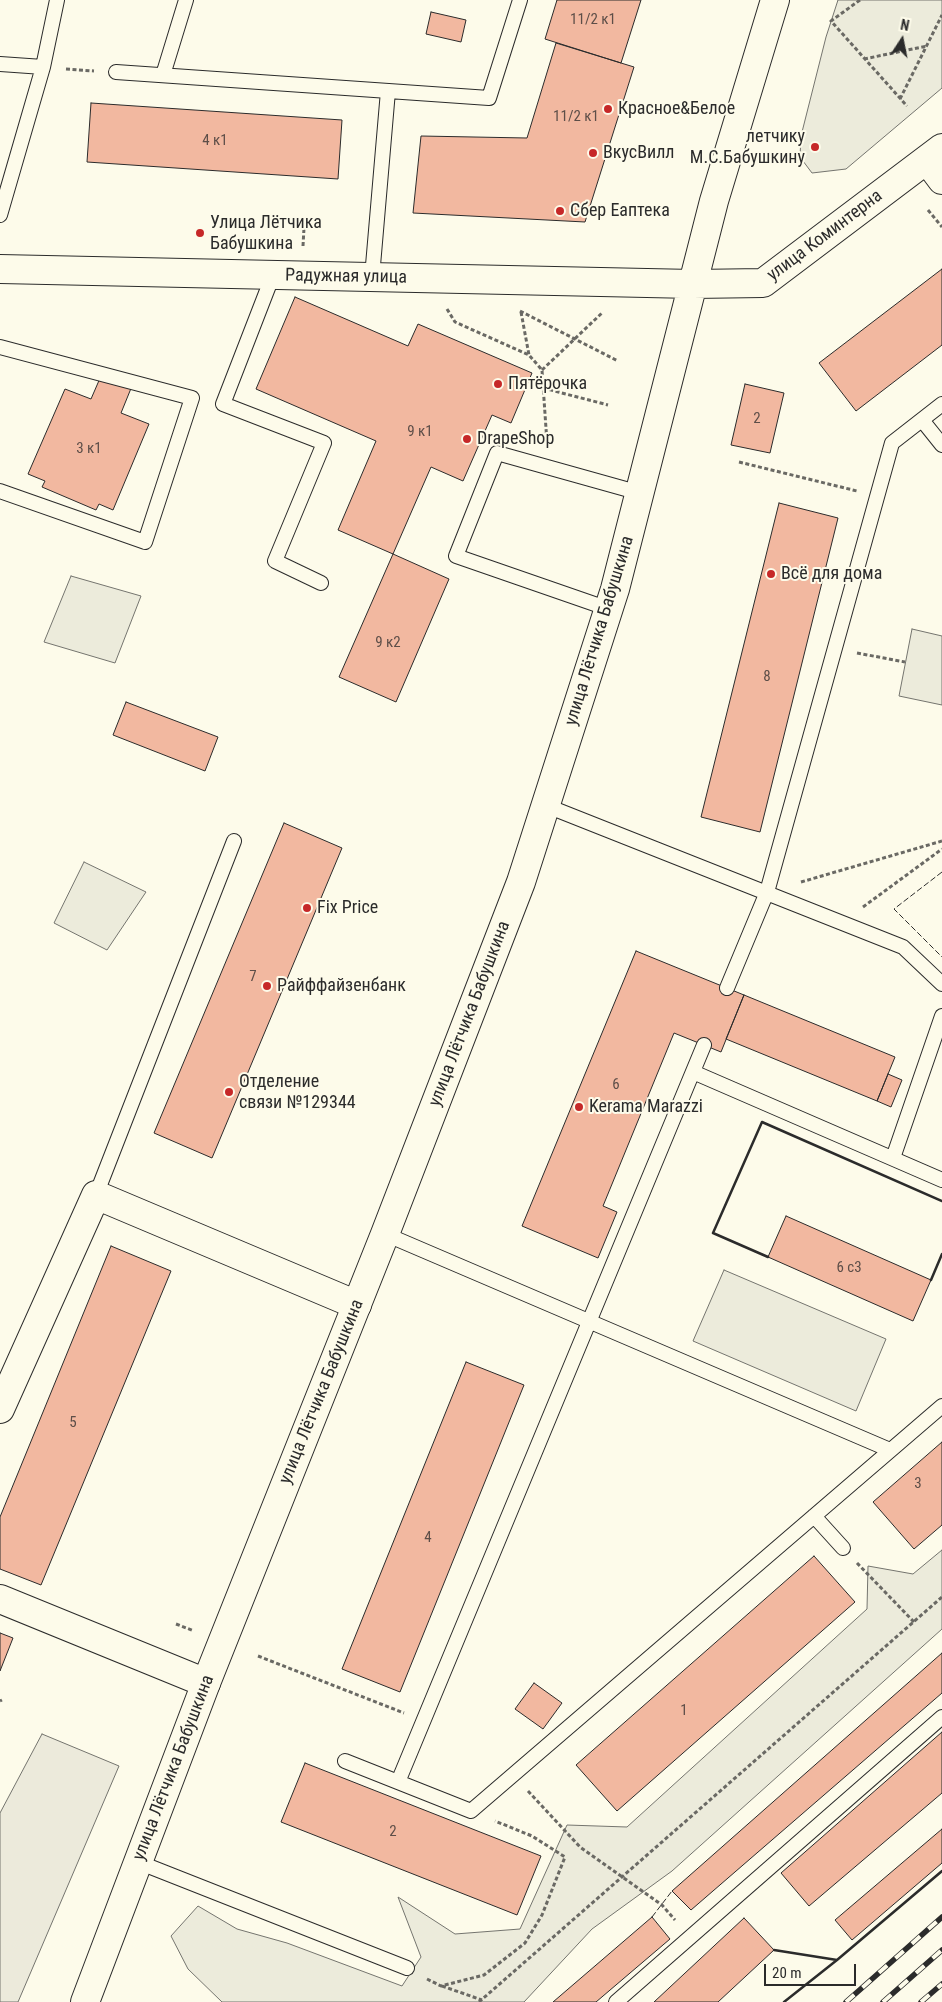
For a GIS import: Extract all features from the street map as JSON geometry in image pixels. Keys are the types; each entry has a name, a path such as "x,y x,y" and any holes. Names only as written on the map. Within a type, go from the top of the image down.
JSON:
{"main road":[{"name":"улица Лётчика Бабушкина","path":"84,2002 206,1683 386,1234 521,882 609,609 714,201 775,0"},
{"name":"улица Коминтерна","path":"693,284 763,283 937,163"},
{"name":"Радужная улица","path":"0,269 693,284"},
{"path":"0,1409 96,1194 357,1305"},
{"path":"0,1600 206,1683"}],"lane":[{"path":"0,216 43,67 57,0"},
{"path":"163,76 186,0"},
{"path":"116,72 489,98 520,0"},
{"path":"0,64 43,67"},
{"path":"372,277 388,91"},
{"path":"273,275 223,404 324,443 275,561 321,583"},
{"path":"0,348 192,398 145,542 0,491"},
{"path":"727,988 767,892 892,443 942,404"},
{"path":"922,420 942,445"},
{"path":"609,609 456,556 497,453 640,492"},
{"path":"547,806 903,947 942,984"},
{"path":"96,1194 234,841"},
{"path":"893,1158 942,1016"},
{"path":"398,1782 704,1045"},
{"path":"693,1072 942,1180"},
{"path":"386,1234 890,1450"},
{"path":"345,1761 471,1811 942,1406"},
{"path":"814,1516 843,1548"},
{"path":"616,2002 942,1717"},
{"path":"138,1862 407,1968"}],"path":[{"path":"860,0 832,21 907,106"},
{"path":"900,99 942,15"},
{"path":"864,59 927,46"},
{"path":"43,67 116,72"},
{"path":"928,210 942,227"},
{"path":"445,306 455,322 529,355 542,370 546,432"},
{"path":"514,308 618,361"},
{"path":"542,370 608,308"},
{"path":"521,312 529,355"},
{"path":"543,388 608,404"},
{"path":"739,462 877,496"},
{"path":"834,649 905,662"},
{"path":"767,892 942,841"},
{"path":"842,922 942,849"},
{"path":"843,1548 914,1622"},
{"path":"407,1968 441,1986 480,2001 942,1597"},
{"path":"176,1624 196,1632"},
{"path":"258,1656 423,1720"},
{"path":"512,1776 580,1847 662,1905 690,1937"},
{"path":"441,1986 484,1975 525,1943 542,1915 565,1857 532,1836 471,1811"}],"shaded area":[{"path":"838,0 942,0 942,88 846,169 812,173 800,157 801,136 826,37"},
{"path":"71,576 141,596 115,663 44,642"},
{"path":"912,629 942,636 942,705 899,696"},
{"path":"84,862 146,892 107,950 54,923"},
{"path":"724,1270 886,1339 856,1411 693,1341"},
{"path":"942,1550 942,1629 672,1871 592,1929 524,2002 222,2002 188,1969 171,1936 198,1906 237,1929 287,1943 402,1986 421,1957 398,1897 455,1934 520,1929 567,1825 627,1827 867,1609 868,1566 913,1574"},
{"path":"42,1734 119,1766 18,2002 0,2002 0,1813"}],"building":[{"path":"557,0 641,0 621,63 545,39"},
{"path":"431,12 466,20 461,42 426,34"},
{"path":"556,43 634,67 585,222 413,213 421,136 527,138"},
{"path":"91,103 342,120 338,179 87,162"},
{"path":"942,269 942,345 856,411 819,363"},
{"path":"295,297 408,346 418,324 532,373 511,423 492,415 463,481 431,467 393,554 338,530 376,441 256,389"},
{"path":"104,369 134,381 121,413 149,424 113,510 99,504 96,510 42,487 45,481 28,474 65,389 91,399"},
{"path":"745,384 784,393 770,453 731,445"},
{"path":"779,503 838,518 760,832 701,817"},
{"path":"393,554 449,579 396,702 339,677"},
{"path":"126,702 218,737 205,771 113,735"},
{"path":"284,823 342,848 212,1158 154,1133"},
{"path":"636,951 744,995 721,1052 674,1033 603,1206 617,1212 598,1258 522,1226"},
{"path":"744,995 895,1057 877,1101 726,1039"},
{"path":"888,1074 902,1080 891,1107 877,1101"},
{"path":"786,1216 931,1280 913,1321 768,1257"},
{"path":"111,1246 171,1271 41,1585 0,1569 0,1517"},
{"path":"466,1362 524,1385 400,1692 342,1669"},
{"path":"942,1442 942,1525 914,1549 873,1502"},
{"path":"814,1556 855,1602 617,1811 576,1765"},
{"path":"0,1633 13,1638 0,1671"},
{"path":"942,1653 942,1693 691,1910 672,1891"},
{"path":"534,1683 562,1703 543,1729 515,1709"},
{"path":"942,1732 942,1793 809,1906 781,1873"},
{"path":"305,1763 541,1856 517,1915 281,1822"},
{"path":"942,1829 942,1863 852,1940 835,1920"},
{"path":"652,1917 670,1939 596,2002 553,2002"},
{"path":"744,1918 774,1950 718,2002 654,2002"}],"railway":[{"path":"846,2002 942,1917"},
{"path":"883,2002 942,1950"},
{"path":"921,2002 942,1984"}],"fence":[{"path":"942,872 894,909 942,957"},
{"path":"652,1917 672,1891"}],"wall":[{"path":"768,1257 713,1233 762,1122 942,1201"},
{"path":"931,1280 942,1254"},
{"path":"774,1950 837,1960 942,1871"},
{"path":"784,2002 837,1960"}],"place":[{"name":"Красное&Белое","path":"608,109"},
{"name":"летчику М.С.Бабушкину","path":"815,147"},
{"name":"ВкусВилл","path":"593,153"},
{"name":"Сбер Еаптека","path":"560,211"},
{"name":"Улица Лётчика Бабушкина","path":"200,233"},
{"name":"Пятёрочка","path":"498,384"},
{"name":"DrapeShop","path":"467,439"},
{"name":"Всё для дома","path":"771,574"},
{"name":"Fix Price","path":"307,908"},
{"name":"Райффайзенбанк","path":"267,986"},
{"name":"Отделение связи №129344","path":"229,1092"},
{"name":"Kerama Marazzi","path":"579,1107"}]}
